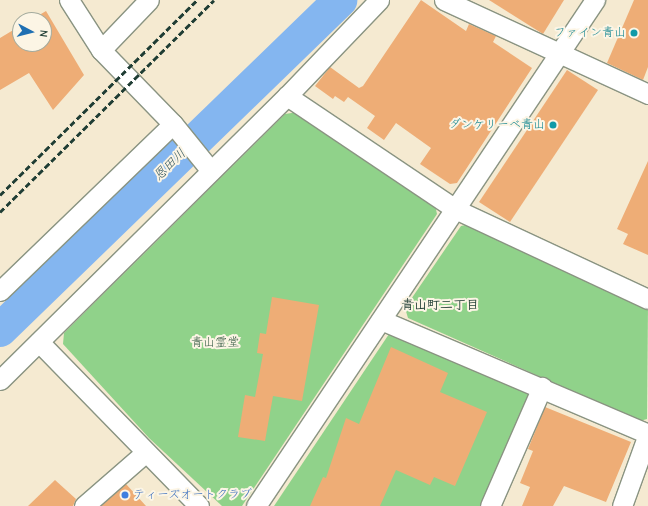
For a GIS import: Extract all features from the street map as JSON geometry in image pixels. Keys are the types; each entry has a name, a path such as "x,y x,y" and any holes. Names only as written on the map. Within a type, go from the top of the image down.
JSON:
{"street":[{"path":"69,0 101,50 173,124 210,171"},
{"path":"101,50 149,0"},
{"path":"0,380 287,96 378,0"},
{"path":"444,0 648,94"},
{"path":"256,506 595,0"},
{"path":"287,96 455,209 648,299"},
{"path":"0,291 173,124"},
{"path":"381,320 542,387 648,434 622,506"},
{"path":"39,342 200,506"},
{"path":"490,506 542,387"},
{"path":"84,506 146,452"}],"green space":[{"name":"青山霊堂","path":"298,112 435,205 437,214 242,506 222,506 149,438 63,344 64,333 285,114"},
{"path":"470,224 648,305 647,419 640,421 408,318 405,308 461,226"},
{"path":"395,332 525,388 530,397 483,506 274,506 389,334"}],"building":[{"path":"421,0 466,31 469,24 496,36 493,42 532,68 457,183 450,184 420,164 431,148 396,123 384,140 367,128 375,116 348,97 344,102 335,96 333,99 315,86 330,67 359,88 363,86"},
{"path":"489,0 564,0 543,34"},
{"name":"ファイン青山","path":"634,0 648,0 648,67 643,80 607,63"},
{"path":"52,21 84,75 53,110 29,73 0,90 0,38 12,31 12,52 52,52"},
{"name":"ダンケリーベ青山","path":"567,70 598,90 510,222 479,202"},
{"path":"648,161 648,255 623,244 628,234 617,229"},
{"path":"272,297 319,305 302,401 273,396 265,441 238,437 245,395 255,397 263,354 257,353 260,333 266,334"},
{"path":"391,347 448,373 440,392 487,412 455,486 434,477 430,485 396,470 380,506 310,506 323,477 326,478 346,418 359,424"},
{"path":"545,407 631,442 606,502 564,486 553,506 522,506 530,487 520,483 533,451 528,449"},
{"path":"55,480 76,499 73,506 28,506"},
{"name":"ティーズオートクラブ","path":"126,484 146,506 101,506 115,494"}],"waterway":[{"name":"恩田川","path":"0,330 340,0"}],"railway":[{"path":"0,195 197,0"},
{"path":"0,212 214,0"}],"place":[{"name":"ファイン青山","path":"634,33"},
{"name":"ダンケリーベ青山","path":"553,125"},
{"name":"ティーズオートクラブ","path":"125,495"}],"district":[{"name":"青山町二丁目","path":"440,305"}]}
